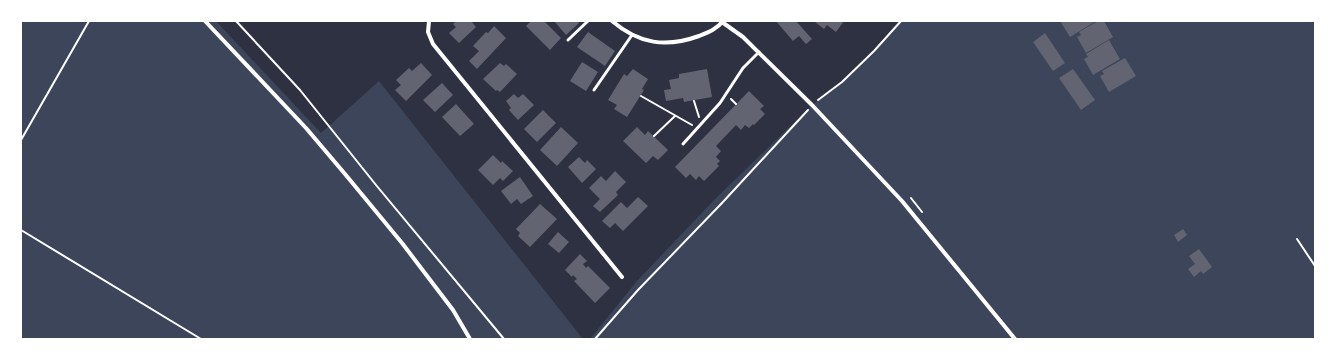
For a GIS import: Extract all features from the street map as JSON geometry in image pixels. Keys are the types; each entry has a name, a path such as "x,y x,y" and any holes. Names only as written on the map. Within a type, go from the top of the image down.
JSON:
{"street":[{"path":"205,21 306,128 345,174 402,243 452,310 470,339"},
{"path":"429,21 428,32 433,44 622,277"},
{"path":"612,21 636,37 654,42 669,43 685,41 708,32 719,26 723,21 759,52 812,105 902,201 1015,339"},
{"path":"617,25 620,21"}],"lane":[{"path":"568,40 588,21"},
{"path":"594,90 632,35"},
{"path":"683,144 720,103 743,68 759,52"}],"path":[{"path":"21,140 89,21"},
{"path":"236,21 300,90 381,191 504,339"},
{"path":"595,339 638,290 722,203 812,105 842,82 874,51 901,21"},
{"path":"641,96 698,128"},
{"path":"694,101 702,124"},
{"path":"654,136 675,116"},
{"path":"21,230 201,339"},
{"path":"1297,239 1315,266"}],"shaded area":[{"path":"21,21 216,21 321,133 379,81 583,339 21,339"},
{"path":"901,21 1315,21 1315,339 590,339 636,282 715,199 812,105 842,82 874,51"}],"building":[{"path":"456,21 471,21 476,27 459,43 449,33 456,27 453,24"},
{"path":"531,21 544,21 561,38 550,50 526,26"},
{"path":"554,21 577,21 579,23 566,35"},
{"path":"776,21 796,21 812,39 806,44 799,36 793,41"},
{"path":"844,21 836,32 827,25 824,29 815,22"},
{"path":"1060,21 1096,21 1070,37"},
{"path":"1098,21 1104,21 1113,37 1086,53 1077,37 1081,35 1079,32"},
{"path":"494,26 506,38 477,69 469,61 479,51 473,46"},
{"path":"588,32 615,51 605,66 577,47"},
{"path":"1045,33 1065,63 1053,71 1033,42"},
{"path":"1109,40 1120,59 1093,75 1084,59 1088,57 1086,54"},
{"path":"1125,58 1136,76 1109,92 1100,76 1104,74 1102,71"},
{"path":"582,62 598,72 586,91 570,81"},
{"path":"421,63 432,75 406,101 395,90 401,85 396,80 409,68 412,71"},
{"path":"500,63 504,66 506,64 517,74 500,92 497,90 496,91 483,79"},
{"path":"633,69 648,79 642,89 644,90 627,117 614,109 617,105 608,100 624,74 627,76"},
{"path":"707,69 712,97 684,102 683,98 666,101 664,90 671,89 669,80 679,78 679,74"},
{"path":"1073,69 1095,100 1081,110 1059,78"},
{"path":"442,83 453,95 435,112 423,100"},
{"path":"749,91 764,106 760,109 765,114 749,128 745,125 741,130 736,125 716,146 721,151 716,157 720,161 717,164 719,166 704,181 699,176 696,180 690,174 686,178 675,167"},
{"path":"514,94 518,98 523,94 534,105 518,120 509,110 511,108 506,101"},
{"path":"456,104 474,124 460,136 442,117"},
{"path":"543,110 556,123 537,142 524,129"},
{"path":"561,127 578,143 557,166 540,150"},
{"path":"637,127 645,135 648,131 668,150 658,160 653,156 646,163 623,141"},
{"path":"493,155 501,163 502,161 513,171 503,181 500,178 493,185 478,170"},
{"path":"579,157 585,163 587,160 596,169 582,183 568,167"},
{"path":"615,171 626,182 616,192 618,195 600,212 593,206 600,199 589,188 601,176 606,181"},
{"path":"520,177 533,196 521,204 517,199 511,204 501,191"},
{"path":"638,197 648,206 623,231 615,223 610,228 602,221 621,202 627,208"},
{"path":"540,204 557,219 530,247 518,236 520,233 516,229"},
{"path":"1183,229 1187,235 1178,242 1174,235"},
{"path":"558,232 569,242 559,253 548,244"},
{"path":"1199,249 1212,267 1203,274 1201,271 1194,277 1188,269 1195,264 1189,256"},
{"path":"580,254 587,261 583,264 586,268 588,266 610,288 595,303 574,281 577,279 573,275 572,277 565,270"}]}
